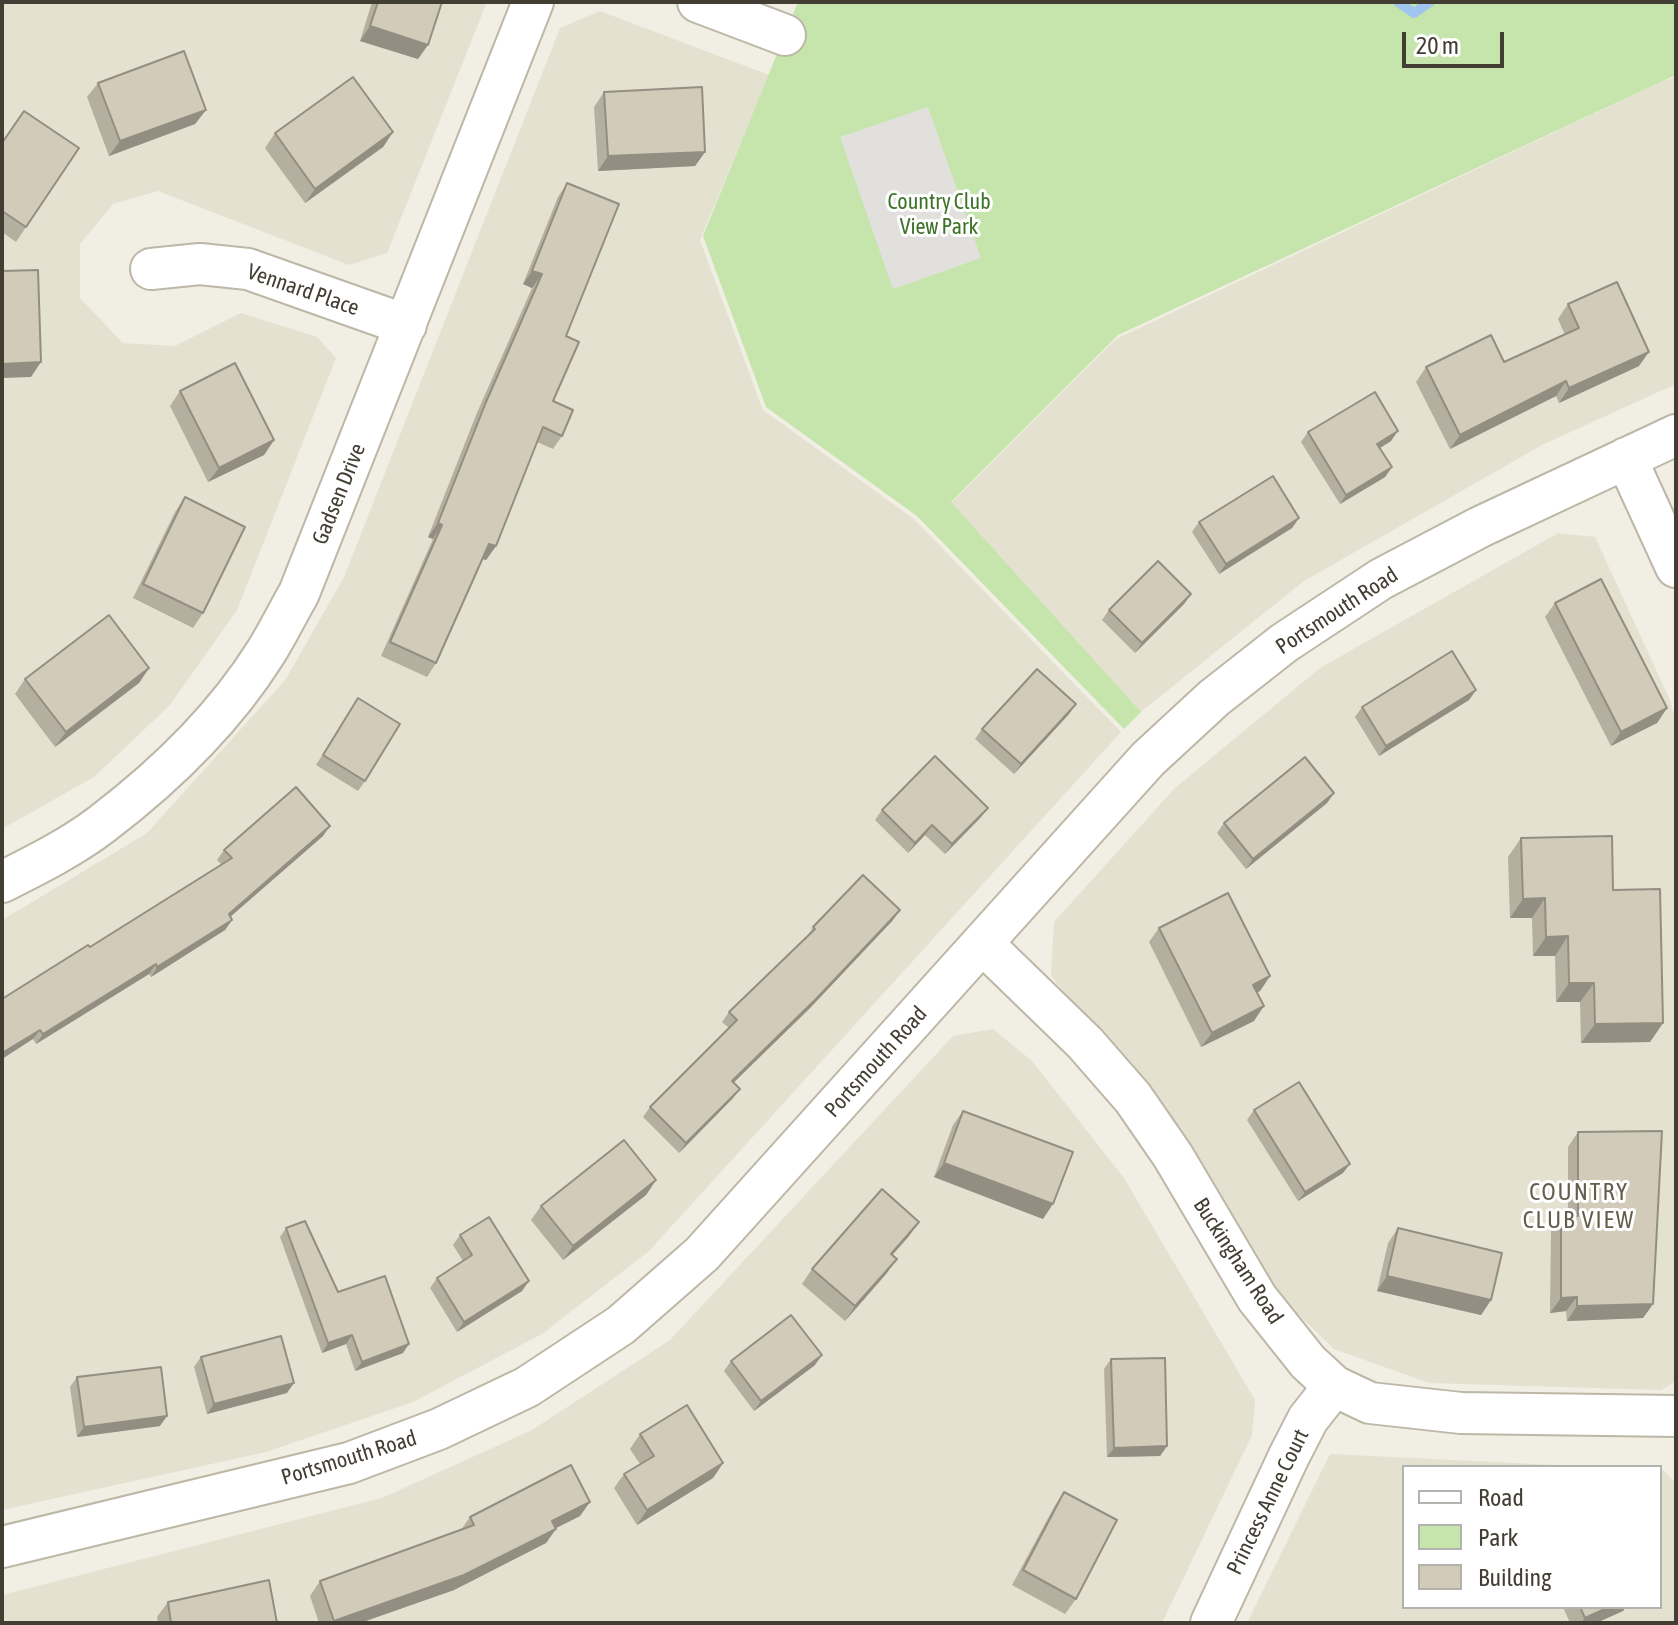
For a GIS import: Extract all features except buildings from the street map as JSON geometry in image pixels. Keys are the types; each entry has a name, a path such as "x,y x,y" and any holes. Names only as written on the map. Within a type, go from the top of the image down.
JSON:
{"street":[{"name":"Gadsen Drive","path":"2,882 55,855 101,825 166,771 220,715 265,653 299,593 533,2"},
{"path":"698,2 785,35"},
{"name":"Vennard Place","path":"151,269 200,264 248,269 406,325"},
{"name":"Portsmouth Road","path":"2,1547 349,1463 439,1429 527,1387 621,1325 702,1254 1148,759 1214,698 1284,643 1395,572 1480,527 1676,435"},
{"path":"1626,458 1676,567"},
{"name":"Buckingham Road","path":"983,944 1085,1043 1133,1098 1173,1156 1257,1298 1308,1362 1334,1386 1370,1403 1461,1413 1676,1416"},
{"name":"Princess Anne Court","path":"1211,1623 1308,1419 1334,1386"}],"shaded area":[{"path":"2,2 487,2 387,253 349,265 158,191 113,204 80,244 80,298 123,343 175,346 241,313 317,337 336,358 237,610 170,705 94,777 2,829"},
{"path":"600,11 769,75 700,240 763,410 914,519 1121,732 649,1251 542,1334 413,1402 266,1452 2,1510 2,920 147,833 286,679 344,577 560,28"},
{"path":"1676,77 1676,384 1542,445 1304,581 1137,715 948,506 1116,339"},
{"path":"928,107 981,258 893,289 840,137"},
{"path":"1558,533 1595,537 1670,700 1676,723 1676,1381 1661,1390 1429,1383 1334,1349 1282,1299 1173,1125 1051,976 1054,922 1175,788 1320,668"},
{"path":"993,1029 1032,1061 1124,1178 1255,1400 1252,1435 1162,1623 2,1623 2,1595 382,1498 532,1430 670,1340 953,1036"},
{"path":"1330,1454 1557,1465 1402,1465 1402,1609 1662,1609 1662,1470 1676,1483 1676,1623 1247,1623"}],"green space":[{"name":"Country Club View Park","path":"798,2 1676,2 1676,75 1118,335 951,502 1141,712 1124,729 917,516 766,407 703,236"}],"waterway":[{"path":"1398,2 1414,13 1430,2"}],"district":[{"name":"COUNTRY CLUB VIEW","path":"1579,1206"}]}
